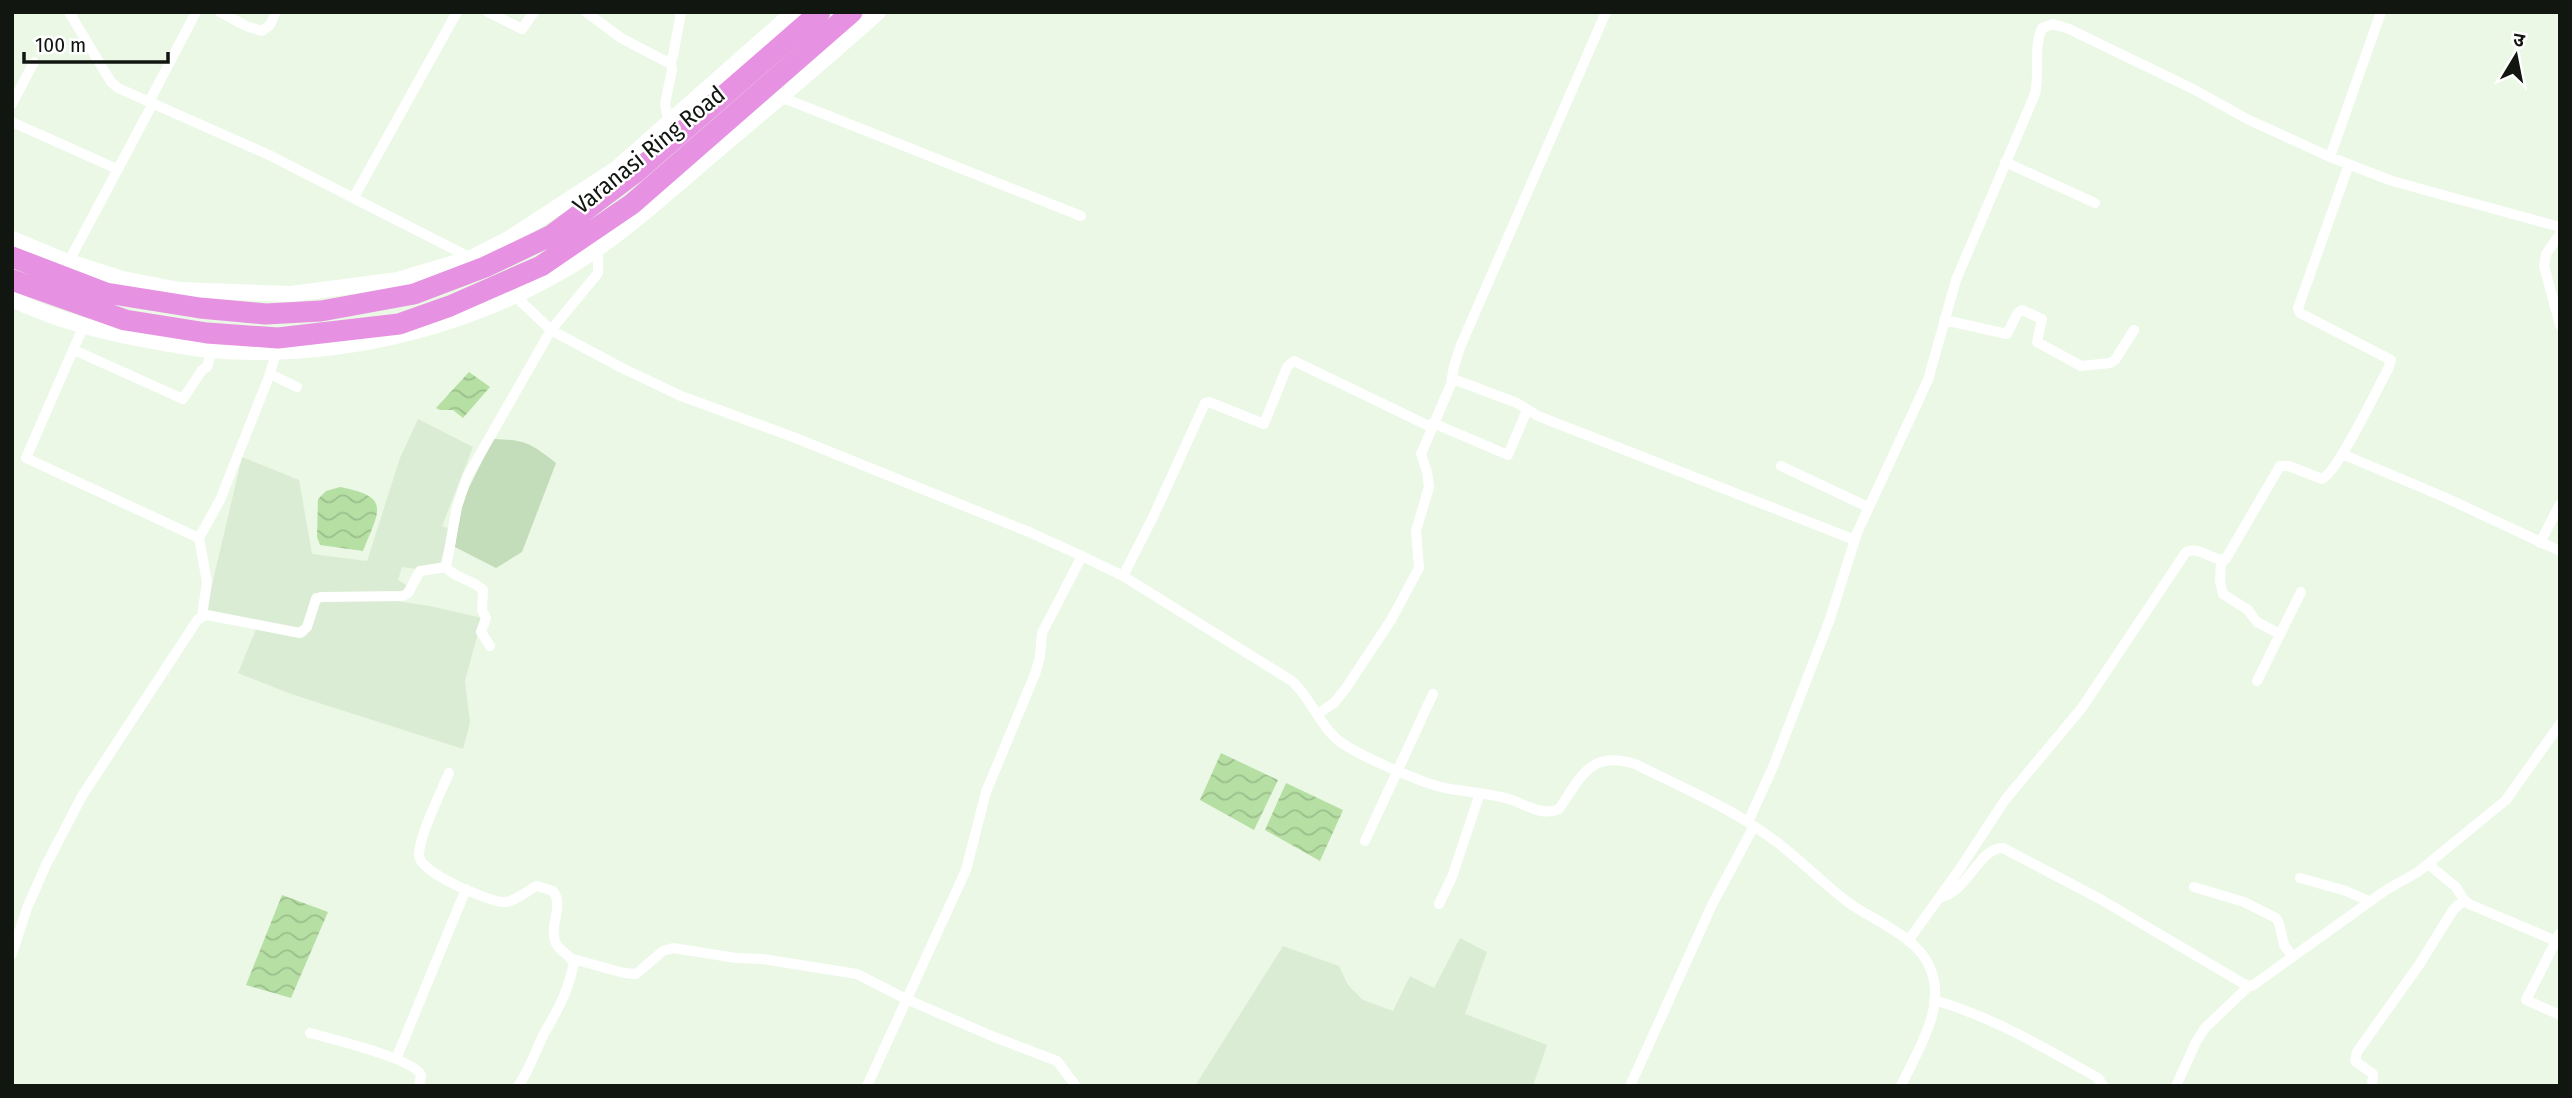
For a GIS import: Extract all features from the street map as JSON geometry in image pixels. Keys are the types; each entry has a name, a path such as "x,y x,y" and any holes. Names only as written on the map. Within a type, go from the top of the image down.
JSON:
{"highway":[{"path":"12,257 106,292 200,308 252,313 321,311 414,294 485,267 552,235 636,172 820,12"},
{"name":"Varanasi Ring Road","path":"12,280 125,320 207,333 278,338 399,324 450,306 541,266 632,204 852,12"}],"street":[{"path":"69,12 111,82 118,88 354,197 471,258"},
{"path":"69,261 196,12"},
{"path":"220,12 262,31 270,25 276,12"},
{"path":"354,197 457,12"},
{"path":"488,12 522,29 534,12"},
{"path":"586,12 621,38 662,60 671,61"},
{"path":"668,121 665,104 681,12"},
{"path":"12,239 123,279 179,290 292,294 398,280 471,258 510,238 616,169 793,12"},
{"path":"12,299 35,310 130,337 212,350 276,352 332,348 412,333 514,295 598,248 655,204 878,12"},
{"path":"1318,714 1335,702 1346,688 1391,620 1419,568 1416,531 1423,512 1429,479 1421,454 1453,379 1461,345 1606,12"},
{"path":"2330,157 2381,12"},
{"path":"1630,1086 1751,824 1830,618 1868,507 1896,453 1928,380 1956,280 2035,94 2038,80 2036,51 2042,27 2053,24 2069,29 2195,90 2247,119 2330,157 2392,181 2560,227"},
{"path":"12,104 34,62"},
{"path":"776,101 786,99 1081,216"},
{"path":"12,122 117,169"},
{"path":"2005,162 2095,203"},
{"path":"2221,561 2228,556 2280,466 2289,466 2322,479 2330,473 2388,369 2390,360 2300,313 2298,308 2349,164"},
{"path":"2560,234 2546,254 2544,266 2560,325"},
{"path":"446,567 457,507 467,477 551,330 598,273 598,248"},
{"path":"514,295 551,330 681,396 805,442 1029,532 1123,576 1292,681 1302,690 1332,734 1342,743 1434,785 1507,799 1552,813 1559,809 1586,769 1596,762 1608,759 1623,760 1751,824 1849,903 1908,941 1923,955 1931,970 1934,1000 1932,1017 1901,1086"},
{"path":"1944,320 2007,334 2021,310 2042,319 2037,339 2040,345 2073,363 2088,367 2115,360 2134,330"},
{"path":"84,325 26,458 199,538"},
{"path":"74,350 183,399 202,370 207,367 212,350"},
{"path":"12,954 32,898 82,796 202,616 207,582 199,538 220,500 271,374 276,352"},
{"path":"1123,576 1202,406 1209,402 1264,424 1290,363 1298,362 1432,425 1508,454 1527,410"},
{"path":"271,374 297,387"},
{"path":"1453,379 1855,540"},
{"path":"2342,454 2444,497 2560,551"},
{"path":"1781,466 1868,507"},
{"path":"2540,543 2560,504"},
{"path":"1908,941 2025,774 2081,709 2186,552 2195,550 2221,561"},
{"path":"866,1086 966,870 986,792 1035,674 1042,633 1082,556"},
{"path":"2221,561 2220,580 2223,594 2248,610 2257,622 2280,634"},
{"path":"202,616 300,634 307,627 316,598 403,596 408,593 420,571 446,567"},
{"path":"446,567 483,590 482,610 486,618 481,632 490,646"},
{"path":"2257,681 2301,592"},
{"path":"1365,841 1433,694"},
{"path":"2176,1086 2205,1028 2249,986 2369,901 2428,864 2507,800 2560,724"},
{"path":"449,773 419,855 425,869 466,889 502,902 511,901 537,886 553,891 558,904 553,928 554,940 558,947 573,959 631,975 642,972 667,949 763,959 857,974 906,999 1024,1050 1057,1061 1076,1086"},
{"path":"1439,904 1452,877 1480,793"},
{"path":"1980,838 1992,850"},
{"path":"1940,897 1958,889 1992,850 1998,848 2009,851 2088,892 2249,986"},
{"path":"2428,864 2456,887 2464,900 2558,937 2526,1000 2560,1015"},
{"path":"2300,878 2369,901"},
{"path":"2194,887 2244,902 2276,918 2284,945 2292,956"},
{"path":"396,1059 466,889"},
{"path":"2372,1086 2373,1074 2356,1060 2357,1052 2419,965 2453,910 2464,900"},
{"path":"519,1086 561,1006 573,959"},
{"path":"1934,1000 1982,1017 2024,1037 2098,1078 2102,1081 2102,1086"},
{"path":"310,1033 396,1059 419,1071 419,1086"}],"shaded area":[{"path":"418,419 473,447 442,526 450,530 440,564 416,569 402,567 398,580 408,586 397,593 313,593 303,625 296,630 206,610 242,457 299,480 312,554 367,561 400,458"},
{"path":"493,439 527,444 556,463 522,552 496,568 455,547 461,504"},
{"path":"323,600 390,600 482,618 465,681 470,723 463,749 291,694 238,673 256,629 304,637 307,635 316,603"},
{"path":"1460,938 1487,952 1465,1014 1547,1045 1533,1086 1195,1086 1283,946 1339,966 1348,985 1363,1000 1393,1011 1410,976 1434,988"}],"water":[{"path":"469,372 490,387 463,418 453,410 436,408"},
{"path":"340,487 368,495 377,507 363,551 320,545 317,537 318,499 326,491"},
{"path":"1221,753 1278,780 1254,830 1200,800"},
{"path":"1286,783 1343,810 1320,861 1265,830"},
{"path":"282,895 328,912 291,998 246,985"}]}
